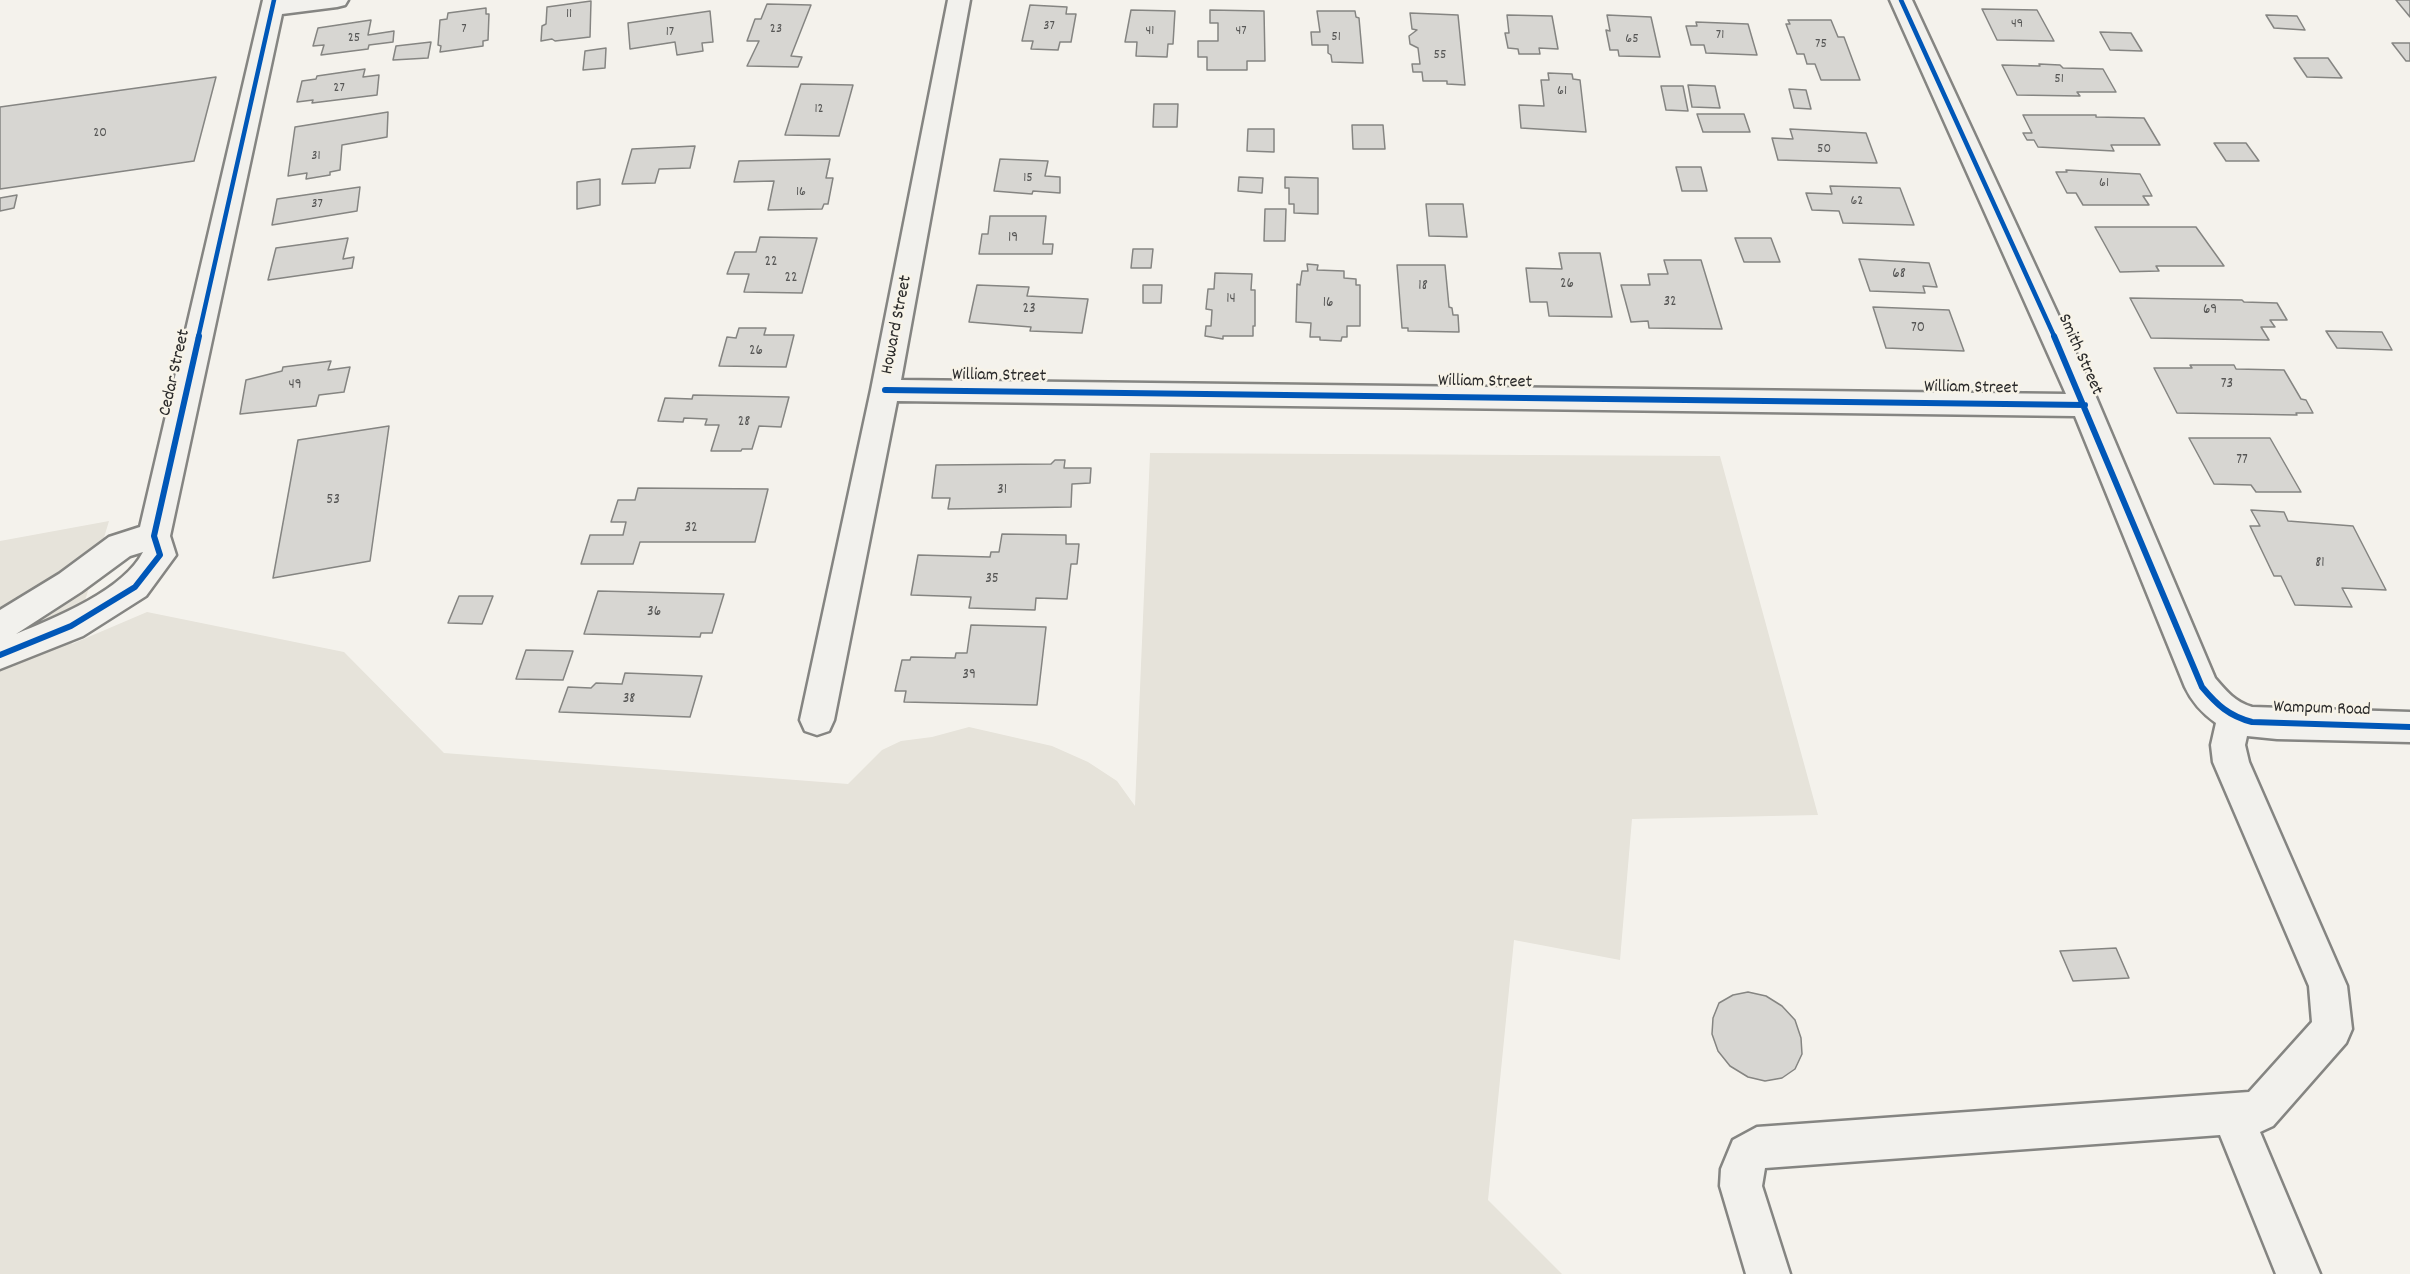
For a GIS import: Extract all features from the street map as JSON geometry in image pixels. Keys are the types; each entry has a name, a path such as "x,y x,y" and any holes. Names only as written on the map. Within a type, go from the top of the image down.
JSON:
{"street":[{"path":"273,4 337,0"},
{"name":"Howard Street","path":"817,720 885,390 959,0"},
{"name":"Smith Street","path":"1901,0 2085,405 2202,687 2217,705 2234,717"},
{"name":"Cedar Street","path":"0,655 71,626 135,588 160,555 154,536 273,4"},
{"name":"William Street","path":"885,390 2085,405"},
{"path":"0,627 70,583 120,546 154,536"},
{"path":"1768,1274 1741,1186 1742,1168 1748,1155 1757,1148 2259,1112 2332,1029 2328,986 2231,762 2228,745 2234,717"},
{"name":"Wampum Road","path":"2234,717 2277,724 2410,727"},
{"path":"2232,1114 2298,1274"}],"shaded area":[{"path":"1150,453 1720,456 1818,815 1632,819 1620,960 1514,940 1488,1200 1562,1274 0,1274 0,541 109,521 72,644 147,612 344,652 444,753 848,784 882,750 901,741 932,737 969,727 1052,746 1088,762 1117,781 1135,806"}],"building":[{"path":"2396,0 2410,0 2410,17"},
{"path":"591,1 590,37 541,41 542,26 546,24 547,7"},
{"path":"767,4 811,5 791,56 802,57 798,67 747,66 759,41 747,41 755,19 761,19"},
{"path":"1030,5 1067,7 1066,14 1076,14 1071,42 1060,42 1058,50 1031,49 1033,41 1022,41"},
{"path":"486,8 486,14 489,14 488,40 483,41 483,46 440,52 441,46 438,45 440,20 447,19 448,13"},
{"path":"1982,9 2037,10 2054,41 1997,40"},
{"path":"1131,10 1175,11 1173,44 1168,44 1167,57 1136,56 1137,42 1125,42"},
{"path":"1210,10 1264,11 1265,61 1247,61 1247,70 1207,70 1207,57 1198,57 1198,41 1218,41 1218,23 1210,23"},
{"path":"710,11 713,42 702,43 703,51 677,55 675,42 630,49 628,23"},
{"path":"1317,11 1355,11 1356,17 1359,18 1363,63 1332,62 1331,55 1328,53 1328,45 1312,45 1311,32 1320,32"},
{"path":"1410,13 1458,15 1465,85 1447,84 1447,81 1423,81 1422,72 1413,72 1412,64 1420,64 1418,48 1410,44 1409,36 1417,30 1412,29"},
{"path":"1507,15 1552,16 1558,49 1539,48 1540,54 1519,54 1518,49 1508,48 1505,33 1509,33"},
{"path":"1607,15 1651,17 1660,57 1619,56 1618,50 1610,50 1606,30 1610,31"},
{"path":"2266,15 2297,16 2305,30 2274,28"},
{"path":"371,20 368,35 394,31 393,42 369,45 368,49 321,55 324,45 313,46 318,28"},
{"path":"1788,20 1831,20 1838,37 1844,37 1860,80 1821,80 1815,64 1807,64 1804,54 1797,54 1786,24 1790,24"},
{"path":"1696,22 1748,24 1757,55 1706,53 1704,45 1691,45 1686,26 1697,26"},
{"path":"2100,32 2131,33 2142,51 2110,50"},
{"path":"431,42 428,58 393,60 396,46"},
{"path":"2392,43 2410,43 2410,61 2406,61"},
{"path":"606,48 605,68 583,70 585,51"},
{"path":"2294,58 2328,58 2342,78 2307,77"},
{"path":"2039,64 2060,65 2063,68 2103,69 2116,92 2077,92 2080,96 2017,95 2002,65 2040,66"},
{"path":"365,69 363,77 379,75 377,95 312,103 313,100 297,102 302,81 316,79 317,76"},
{"path":"1548,73 1572,74 1573,79 1580,80 1586,132 1521,128 1519,105 1544,106 1541,80 1549,80"},
{"path":"216,77 194,161 0,189 0,107"},
{"path":"801,84 853,85 839,136 785,135"},
{"path":"1688,85 1715,86 1720,108 1692,107"},
{"path":"1661,86 1683,86 1688,111 1666,110"},
{"path":"1789,89 1806,90 1811,109 1794,108"},
{"path":"1154,104 1178,104 1177,127 1153,127"},
{"path":"388,112 387,137 342,145 340,170 330,172 330,175 306,179 307,173 288,176 295,127"},
{"path":"1697,114 1744,114 1750,132 1703,132"},
{"path":"2023,115 2096,115 2096,117 2144,118 2160,145 2111,145 2114,151 2038,147 2034,140 2027,140 2023,133 2032,133"},
{"path":"1352,125 1383,125 1385,149 1353,149"},
{"path":"1248,129 1274,129 1274,152 1247,151"},
{"path":"1790,129 1866,133 1877,163 1778,160 1772,138 1793,139"},
{"path":"2214,143 2246,143 2259,161 2226,161"},
{"path":"695,146 690,168 659,169 655,183 622,184 632,149"},
{"path":"830,159 826,178 833,178 828,204 824,204 822,209 768,210 774,181 734,182 739,161"},
{"path":"1000,159 1048,161 1045,176 1060,177 1060,193 1033,191 1032,194 994,191"},
{"path":"1676,167 1701,167 1707,191 1682,191"},
{"path":"2066,170 2140,174 2152,196 2143,196 2149,205 2083,205 2076,193 2067,193 2056,172 2067,172"},
{"path":"1239,177 1263,178 1262,193 1238,191"},
{"path":"1285,177 1318,178 1318,214 1294,213 1294,204 1289,204 1289,188 1285,188"},
{"path":"600,179 600,205 577,209 577,182"},
{"path":"1830,186 1900,188 1914,225 1843,223 1839,211 1812,210 1806,193 1832,194"},
{"path":"360,187 357,211 272,225 277,199"},
{"path":"17,195 14,208 0,211 0,198"},
{"path":"1426,204 1463,204 1467,237 1429,236"},
{"path":"1265,209 1286,209 1285,241 1264,241"},
{"path":"990,216 1046,216 1043,244 1053,244 1052,254 979,254 982,234 988,234"},
{"path":"2095,227 2196,227 2224,266 2156,266 2159,271 2120,272"},
{"path":"760,237 817,238 802,293 744,292 749,274 727,274 735,252 756,252"},
{"path":"348,238 343,259 354,257 352,268 268,280 276,248"},
{"path":"1735,238 1771,238 1780,262 1744,262"},
{"path":"1133,249 1153,249 1151,268 1131,268"},
{"path":"1559,253 1600,253 1612,317 1549,316 1547,302 1530,302 1526,268 1562,269"},
{"path":"1859,259 1929,263 1937,287 1923,286 1925,293 1870,291"},
{"path":"1664,260 1701,260 1722,329 1649,328 1648,321 1631,322 1621,285 1650,285 1648,274 1668,274"},
{"path":"1307,264 1318,265 1317,270 1344,271 1344,278 1356,279 1356,285 1360,285 1360,326 1347,326 1347,337 1342,337 1341,341 1310,337 1311,323 1296,322 1297,284 1300,285 1302,271 1308,271"},
{"path":"1397,265 1445,265 1449,307 1452,308 1453,315 1458,315 1459,332 1408,331 1408,328 1402,328"},
{"path":"1215,273 1252,274 1251,290 1255,290 1253,336 1223,336 1223,339 1205,336 1206,326 1211,326 1212,310 1206,309 1208,289 1214,289"},
{"path":"977,285 1029,287 1027,296 1088,299 1082,333 1030,331 1031,327 969,322"},
{"path":"1143,285 1162,285 1161,303 1143,303"},
{"path":"2130,298 2242,300 2244,302 2277,303 2287,320 2270,320 2275,327 2261,327 2269,340 2151,338"},
{"path":"1873,307 1949,310 1964,351 1886,348"},
{"path":"739,328 766,328 764,335 794,335 786,367 719,366 727,337 736,338"},
{"path":"2326,331 2382,332 2392,350 2337,348"},
{"path":"331,361 328,370 350,367 344,392 319,395 316,406 240,414 246,380 282,371 283,367"},
{"path":"2190,365 2234,365 2236,369 2284,370 2301,399 2306,400 2313,413 2296,413 2297,415 2177,413 2154,368 2192,368"},
{"path":"693,395 789,397 781,427 759,426 752,449 711,451 719,425 705,425 707,419 684,418 683,422 658,421 665,398 692,399"},
{"path":"389,426 370,561 273,578 298,440"},
{"path":"2189,438 2270,438 2301,492 2256,492 2251,485 2214,484"},
{"path":"1055,460 1065,460 1064,468 1091,468 1090,483 1072,484 1071,507 948,509 950,498 932,498 936,465 1051,464"},
{"path":"638,488 768,489 755,542 640,542 633,564 581,564 590,535 623,535 626,522 611,522 618,500 635,500"},
{"path":"2251,510 2284,512 2288,521 2353,526 2386,590 2342,588 2352,607 2295,605 2281,576 2274,576 2250,526 2260,526"},
{"path":"1002,534 1066,535 1066,544 1079,544 1077,564 1071,564 1067,599 1036,598 1035,610 969,608 971,597 911,595 918,555 990,557 991,552 999,552"},
{"path":"598,591 724,594 712,633 701,633 700,637 584,634"},
{"path":"459,596 493,596 482,624 448,623"},
{"path":"971,625 1046,627 1037,705 904,702 906,691 895,691 902,660 910,660 911,657 955,658 956,653 967,653"},
{"path":"526,650 573,651 563,680 516,679"},
{"path":"625,673 702,676 690,717 559,712 568,687 591,688 596,683 622,684"},
{"path":"2116,948 2129,978 2073,981 2060,951"},
{"path":"1748,992 1766,996 1782,1006 1795,1020 1801,1038 1802,1054 1795,1069 1782,1078 1765,1081 1748,1077 1730,1066 1718,1051 1712,1034 1713,1018 1719,1003 1733,995"}],"cycle path":[{"path":"0,655 71,626 135,587 160,555 154,536 274,0"},
{"path":"1901,0 2079,390 2202,687 2217,705 2234,717 2252,722 2410,727"},
{"path":"885,390 2085,405"}]}
